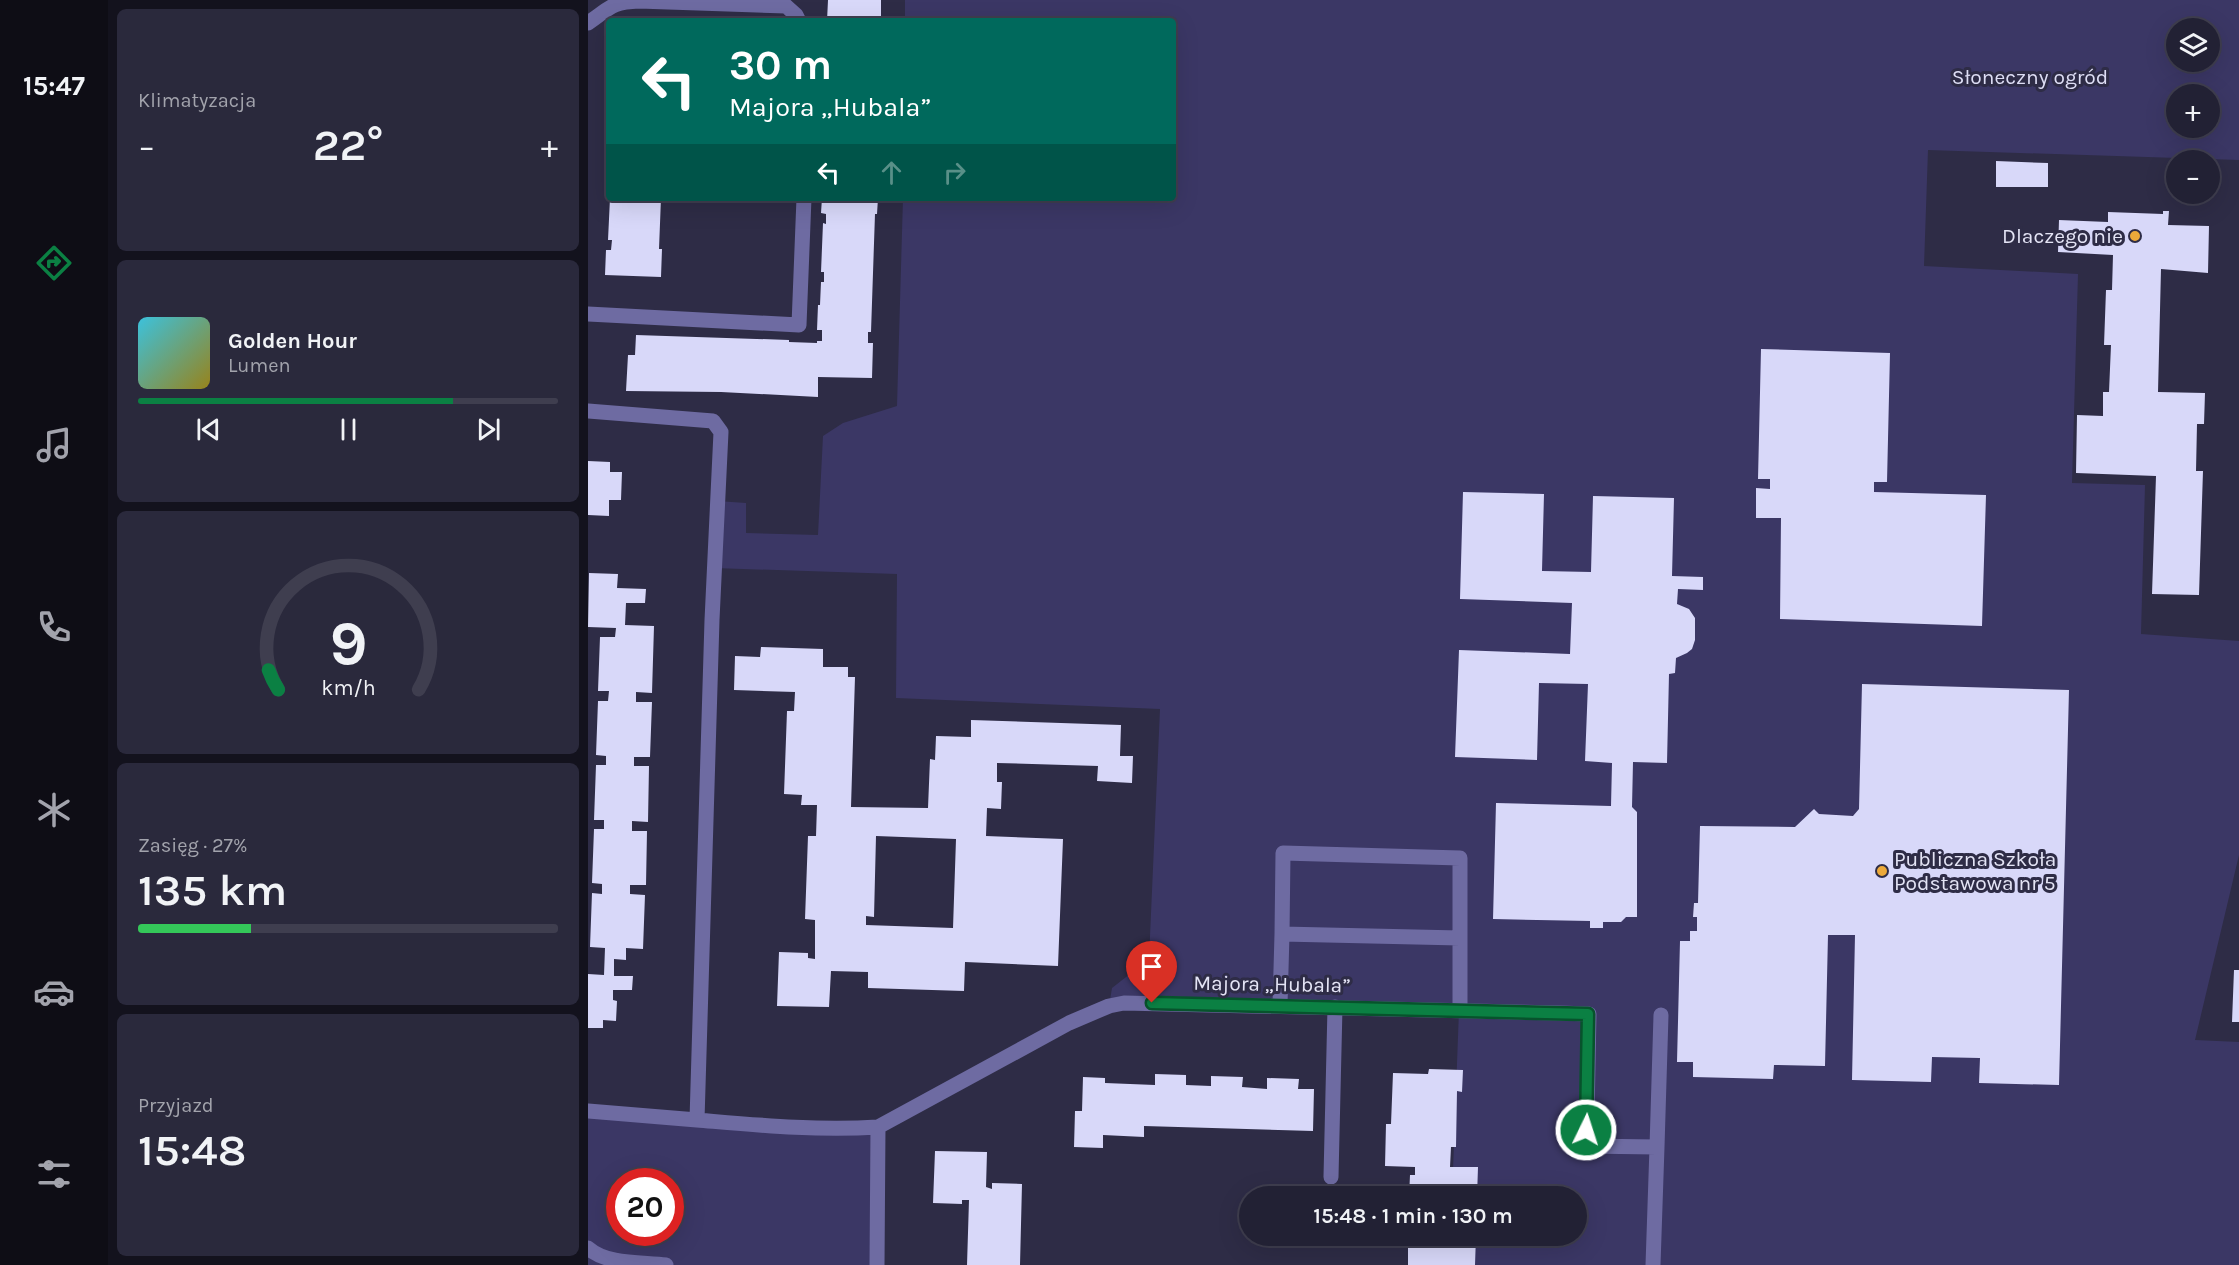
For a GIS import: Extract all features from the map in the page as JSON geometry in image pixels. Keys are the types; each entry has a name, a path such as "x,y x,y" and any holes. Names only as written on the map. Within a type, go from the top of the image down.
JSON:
{"street":[{"path":"588,23 607,8 620,2 639,1 786,6 798,18"},
{"path":"588,314 799,325 804,201"},
{"path":"588,411 713,421 721,432 712,620 697,1120"},
{"path":"1280,1005 1283,853 1293,853 1460,858 1460,1010"},
{"path":"1282,934 1460,938"},
{"name":"Majora „Hubala”","path":"878,1127 1069,1023 1109,1006 1124,1003 1280,1005 1588,1014 1587,1115 1584,1146 1657,1147"},
{"path":"1331,1178 1335,1007"},
{"path":"1653,1265 1661,1016"},
{"path":"588,1111 786,1127 848,1129 878,1127 878,1265"},
{"path":"588,1248 595,1255 606,1259 666,1265"}],"green space":[{"name":"Słoneczny ogród","path":"905,0 2239,0 2239,160 2220,159 2220,150 2166,150 2166,158 1928,150 1924,266 2078,274 2072,483 2145,485 2141,634 2239,641 2239,855 2195,1040 2239,1042 2239,1265 1449,1265 1450,1246 1587,1246 1587,1186 1452,1186 1459,1010 1109,1006 1112,988 1149,959 1160,709 896,698 897,574 714,568 717,501 746,503 746,533 818,535 823,436 843,423 897,406 903,201 1176,201 1176,18 905,18"},
{"path":"588,1111 878,1127 877,1265 588,1265"}],"building":[{"path":"828,0 881,0 881,18 827,18"},
{"path":"1996,161 2048,163 2048,187 1996,187"},
{"path":"610,201 661,201 659,249 662,249 661,277 605,275 606,250 611,250 612,240 608,240"},
{"path":"822,201 878,201 877,214 875,214 871,332 868,332 868,343 873,343 872,378 818,377 818,397 721,392 626,391 628,355 635,355 636,335 817,343 817,341 822,341 822,330 817,330 821,282 824,282 824,272 821,272 823,223 826,224 826,214 821,213"},
{"path":"2163,211 2169,211 2168,225 2209,226 2208,273 2161,269 2158,392 2205,393 2204,424 2197,424 2196,471 2203,471 2199,595 2152,594 2156,476 2076,473 2077,415 2103,416 2103,392 2109,392 2111,345 2104,345 2106,290 2112,290 2113,255 2058,252 2059,220 2108,222 2108,212 2163,214"},
{"path":"1761,349 1890,353 1887,482 1874,482 1874,492 1986,495 1982,626 1780,619 1781,518 1756,518 1756,488 1770,489 1770,479 1758,479"},
{"path":"588,461 610,462 610,472 622,472 621,500 609,500 609,516 588,515"},
{"path":"1463,492 1544,494 1542,571 1591,572 1593,496 1674,498 1672,576 1703,577 1703,590 1678,589 1677,604 1689,609 1695,618 1695,640 1692,649 1676,658 1675,673 1669,674 1667,763 1633,762 1632,807 1637,812 1637,917 1626,917 1621,922 1603,922 1603,928 1590,928 1590,921 1493,919 1496,803 1611,806 1612,763 1585,761 1588,684 1539,683 1537,760 1455,757 1459,650 1570,654 1572,603 1460,599"},
{"path":"589,573 618,574 617,588 646,589 645,603 626,603 625,625 654,626 652,693 636,692 636,702 652,702 650,757 634,757 634,766 649,766 648,822 632,821 632,831 647,831 646,885 630,885 630,894 645,895 643,949 626,948 626,960 614,959 614,976 633,976 632,990 613,990 613,1000 617,1001 616,1021 603,1020 603,1028 588,1028 588,974 604,975 605,948 590,947 592,893 602,894 602,884 592,883 594,829 604,829 604,820 594,820 596,765 606,765 606,756 596,755 598,701 608,701 609,691 598,691 600,637 615,637 616,628 588,627"},
{"path":"761,647 823,649 823,667 848,667 848,677 855,677 851,807 928,808 930,759 935,760 936,736 971,737 971,720 1121,725 1120,756 1133,756 1132,783 1097,781 1098,766 997,763 997,782 1002,782 1001,809 987,808 986,836 1063,839 1058,966 965,962 964,991 868,988 868,972 831,971 829,1007 777,1006 779,952 808,953 808,958 815,959 815,920 805,919 808,836 816,836 817,805 801,805 802,795 784,794 787,711 794,711 795,692 734,690 735,656 760,657","holes":["876,836 956,839 953,928 866,925 866,916 874,917"]},
{"name":"Publiczna Szkoła Podstawowa nr 5","path":"1862,684 2069,690 2059,1085 1979,1083 1980,1058 1932,1057 1931,1082 1852,1080 1855,935 1828,935 1825,1066 1774,1065 1773,1079 1693,1077 1693,1062 1677,1062 1680,941 1690,941 1690,931 1697,931 1697,917 1693,917 1694,903 1698,903 1700,826 1795,827 1814,809 1819,814 1853,816 1859,809"},
{"path":"2234,970 2239,970 2239,1022 2232,1022"},
{"path":"1429,1069 1463,1070 1462,1092 1457,1091 1456,1147 1451,1147 1450,1167 1478,1167 1477,1186 1410,1186 1410,1175 1415,1175 1415,1167 1385,1166 1386,1124 1391,1124 1393,1073 1428,1074"},
{"path":"1155,1074 1186,1075 1186,1085 1211,1086 1211,1076 1243,1077 1242,1087 1267,1089 1267,1078 1299,1079 1298,1089 1314,1089 1313,1131 1144,1126 1144,1137 1103,1135 1103,1148 1074,1147 1075,1111 1082,1111 1083,1077 1105,1078 1105,1083 1155,1085"},
{"path":"935,1151 987,1152 986,1187 992,1189 992,1183 1022,1184 1020,1265 967,1265 969,1200 962,1200 962,1204 933,1203"},
{"path":"1408,1246 1476,1246 1475,1265 1408,1265"}],"place":[{"name":"Dlaczego nie","path":"2135,236"},
{"name":"Publiczna Szkoła Podstawowa nr 5","path":"1882,871"}],"route":[{"path":"1152,1003 1588,1014 1586,1130"}]}
